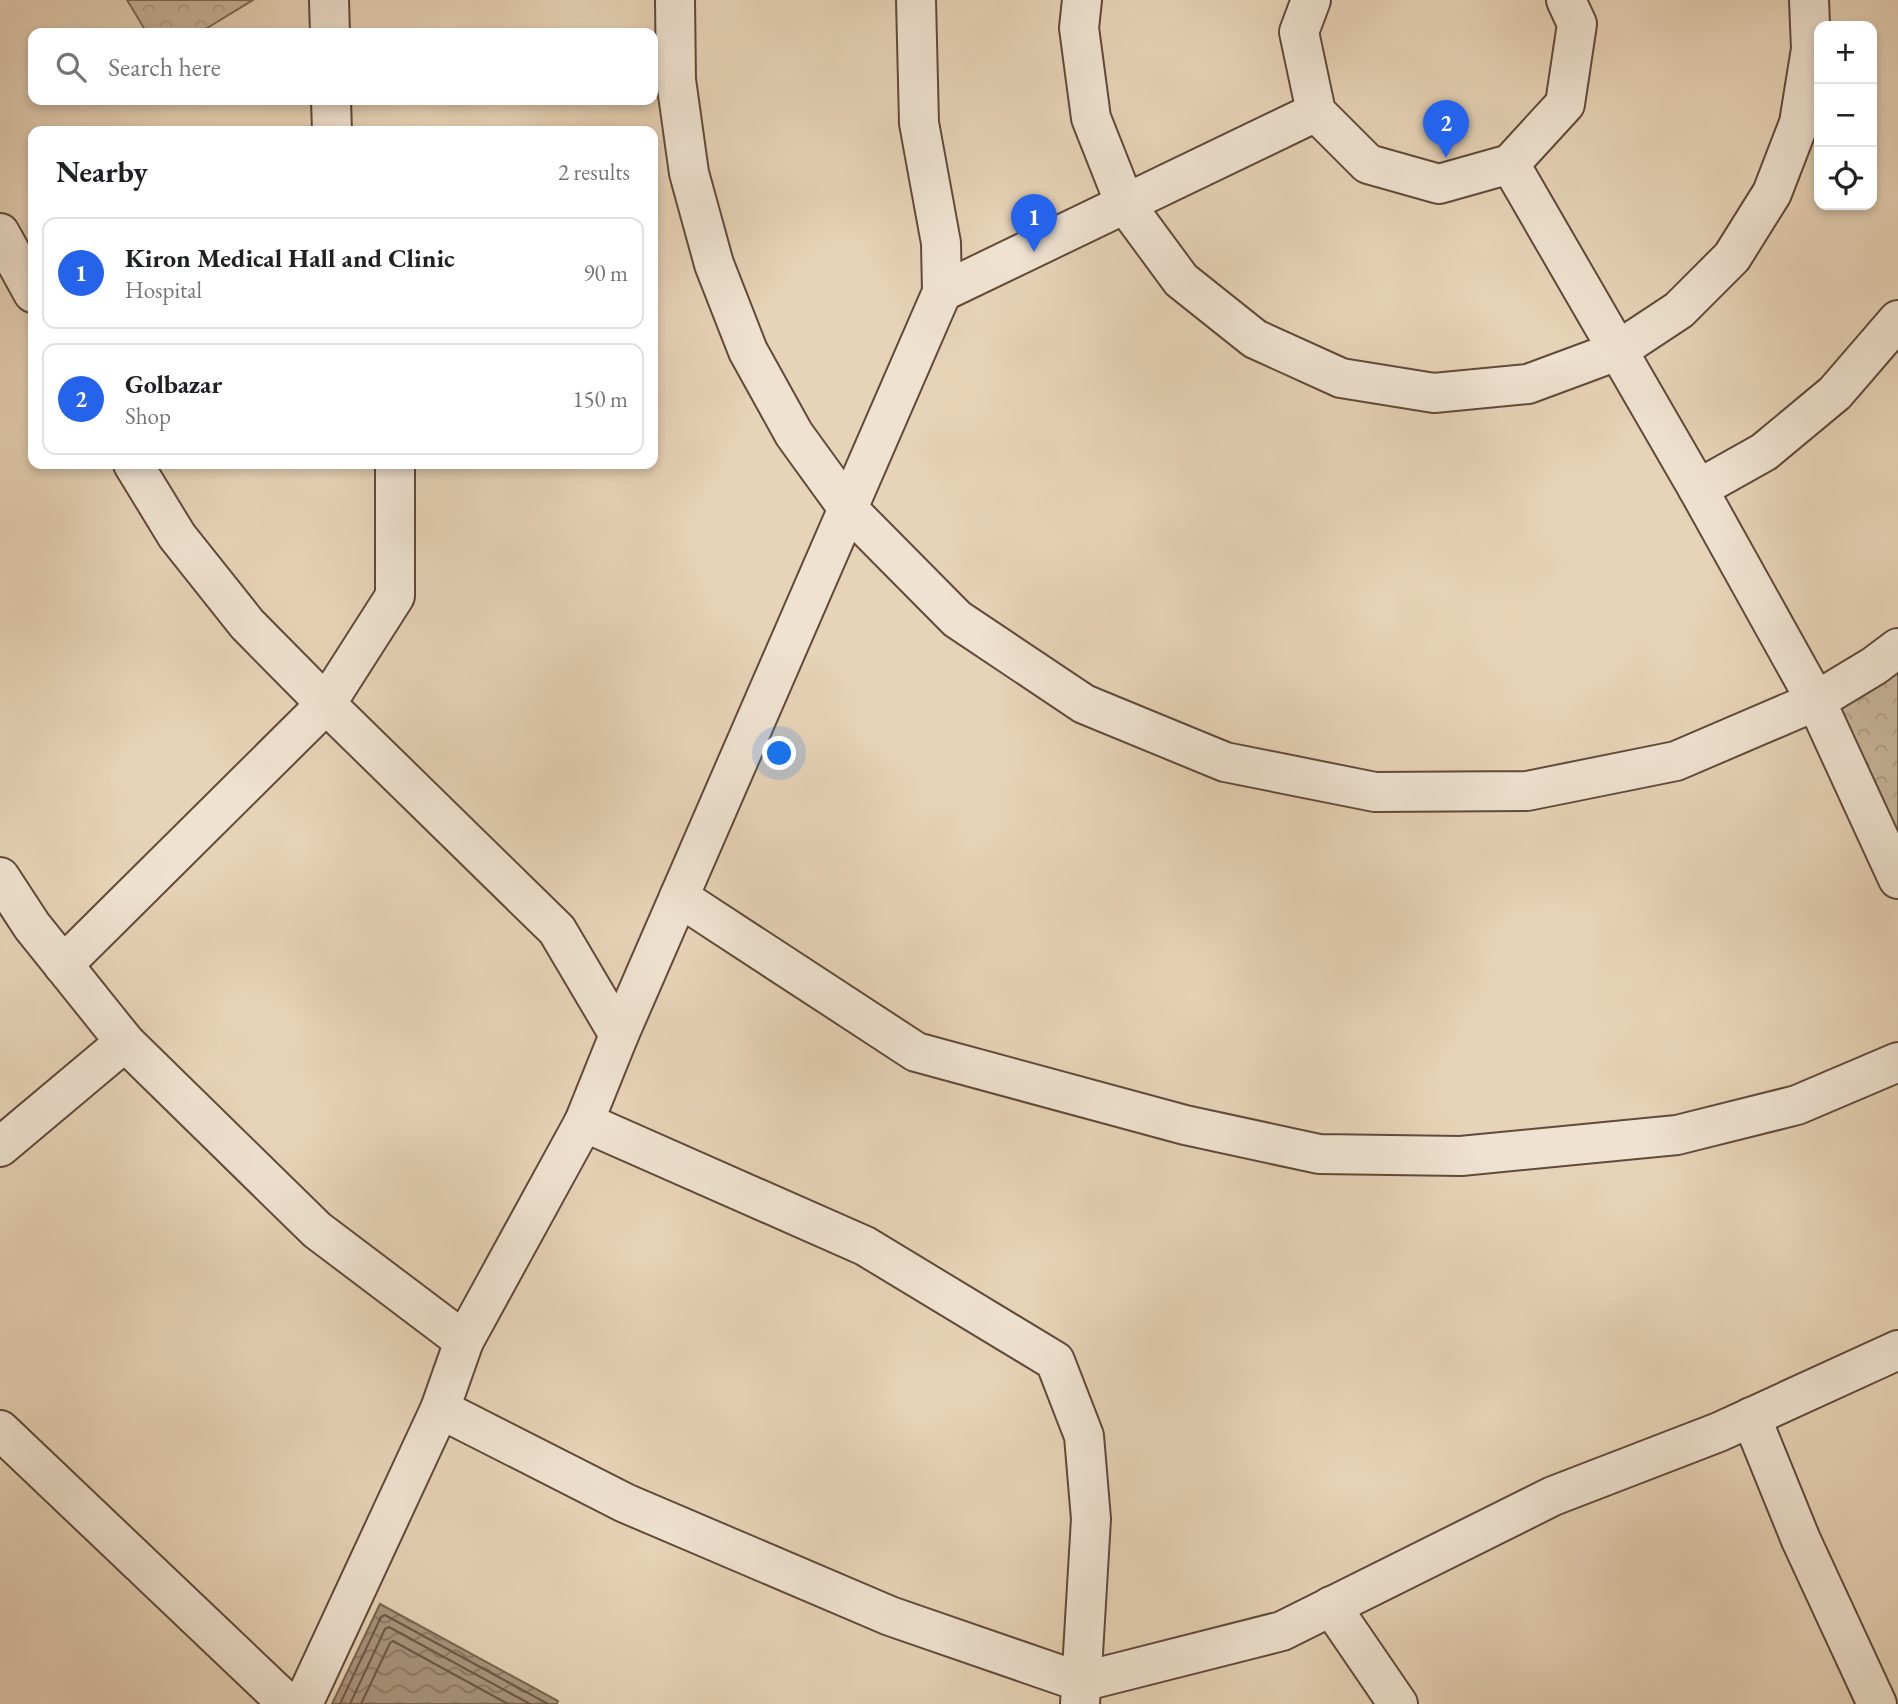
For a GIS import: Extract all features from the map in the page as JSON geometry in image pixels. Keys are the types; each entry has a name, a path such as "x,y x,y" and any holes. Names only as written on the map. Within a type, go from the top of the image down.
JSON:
{"street":[{"path":"329,0 330,28"},
{"path":"675,0 676,80 689,173 713,264 755,363 794,434 849,510 957,619 1084,704 1225,762 1375,792 1527,791 1676,761 1816,701 1898,648"},
{"path":"303,1704 440,1409 464,1341 584,1122 942,292 942,243 919,123 915,0"},
{"path":"1082,0 1079,28 1091,118 1125,204 1181,280 1255,340 1341,378 1434,393 1528,384 1617,351 1679,310 1732,257 1772,193 1799,123 1811,48 1809,0"},
{"path":"1311,0 1299,32 1316,112 1368,164 1439,184 1510,164 1565,104 1577,24 1566,0"},
{"path":"331,105 332,126"},
{"path":"942,292 1316,112"},
{"path":"1510,164 1698,489 1816,701 1898,879"},
{"path":"0,233 28,284"},
{"path":"1698,489 1764,452 1835,393 1898,320"},
{"path":"136,469 177,536 247,624 557,930 620,1035"},
{"path":"63,965 326,704 395,596 394,469"},
{"path":"0,877 33,926 125,1042 317,1230 464,1341"},
{"path":"679,897 916,1052 1185,1125 1319,1154 1461,1156 1677,1135 1797,1105 1898,1062"},
{"path":"0,1147 125,1042"},
{"path":"584,1122 864,1245 1055,1361 1084,1436 1091,1519 1081,1693"},
{"path":"440,1409 625,1503 890,1616 1081,1693 1282,1631 1553,1496 1719,1432 1898,1350"},
{"path":"1751,1417 1801,1540 1877,1704"},
{"path":"0,1430 288,1704"},
{"path":"1331,1606 1398,1704"}],"green space":[{"path":"127,0 253,0 207,28 144,28"},
{"path":"1898,646 1898,879 1816,701"}],"water":[{"path":"380,1604 558,1701 557,1704 332,1704"}],"place":[{"name":"Golbazar","path":"1446,158"},
{"name":"Kiron Medical Hall and Clinic","path":"1034,252"}]}
